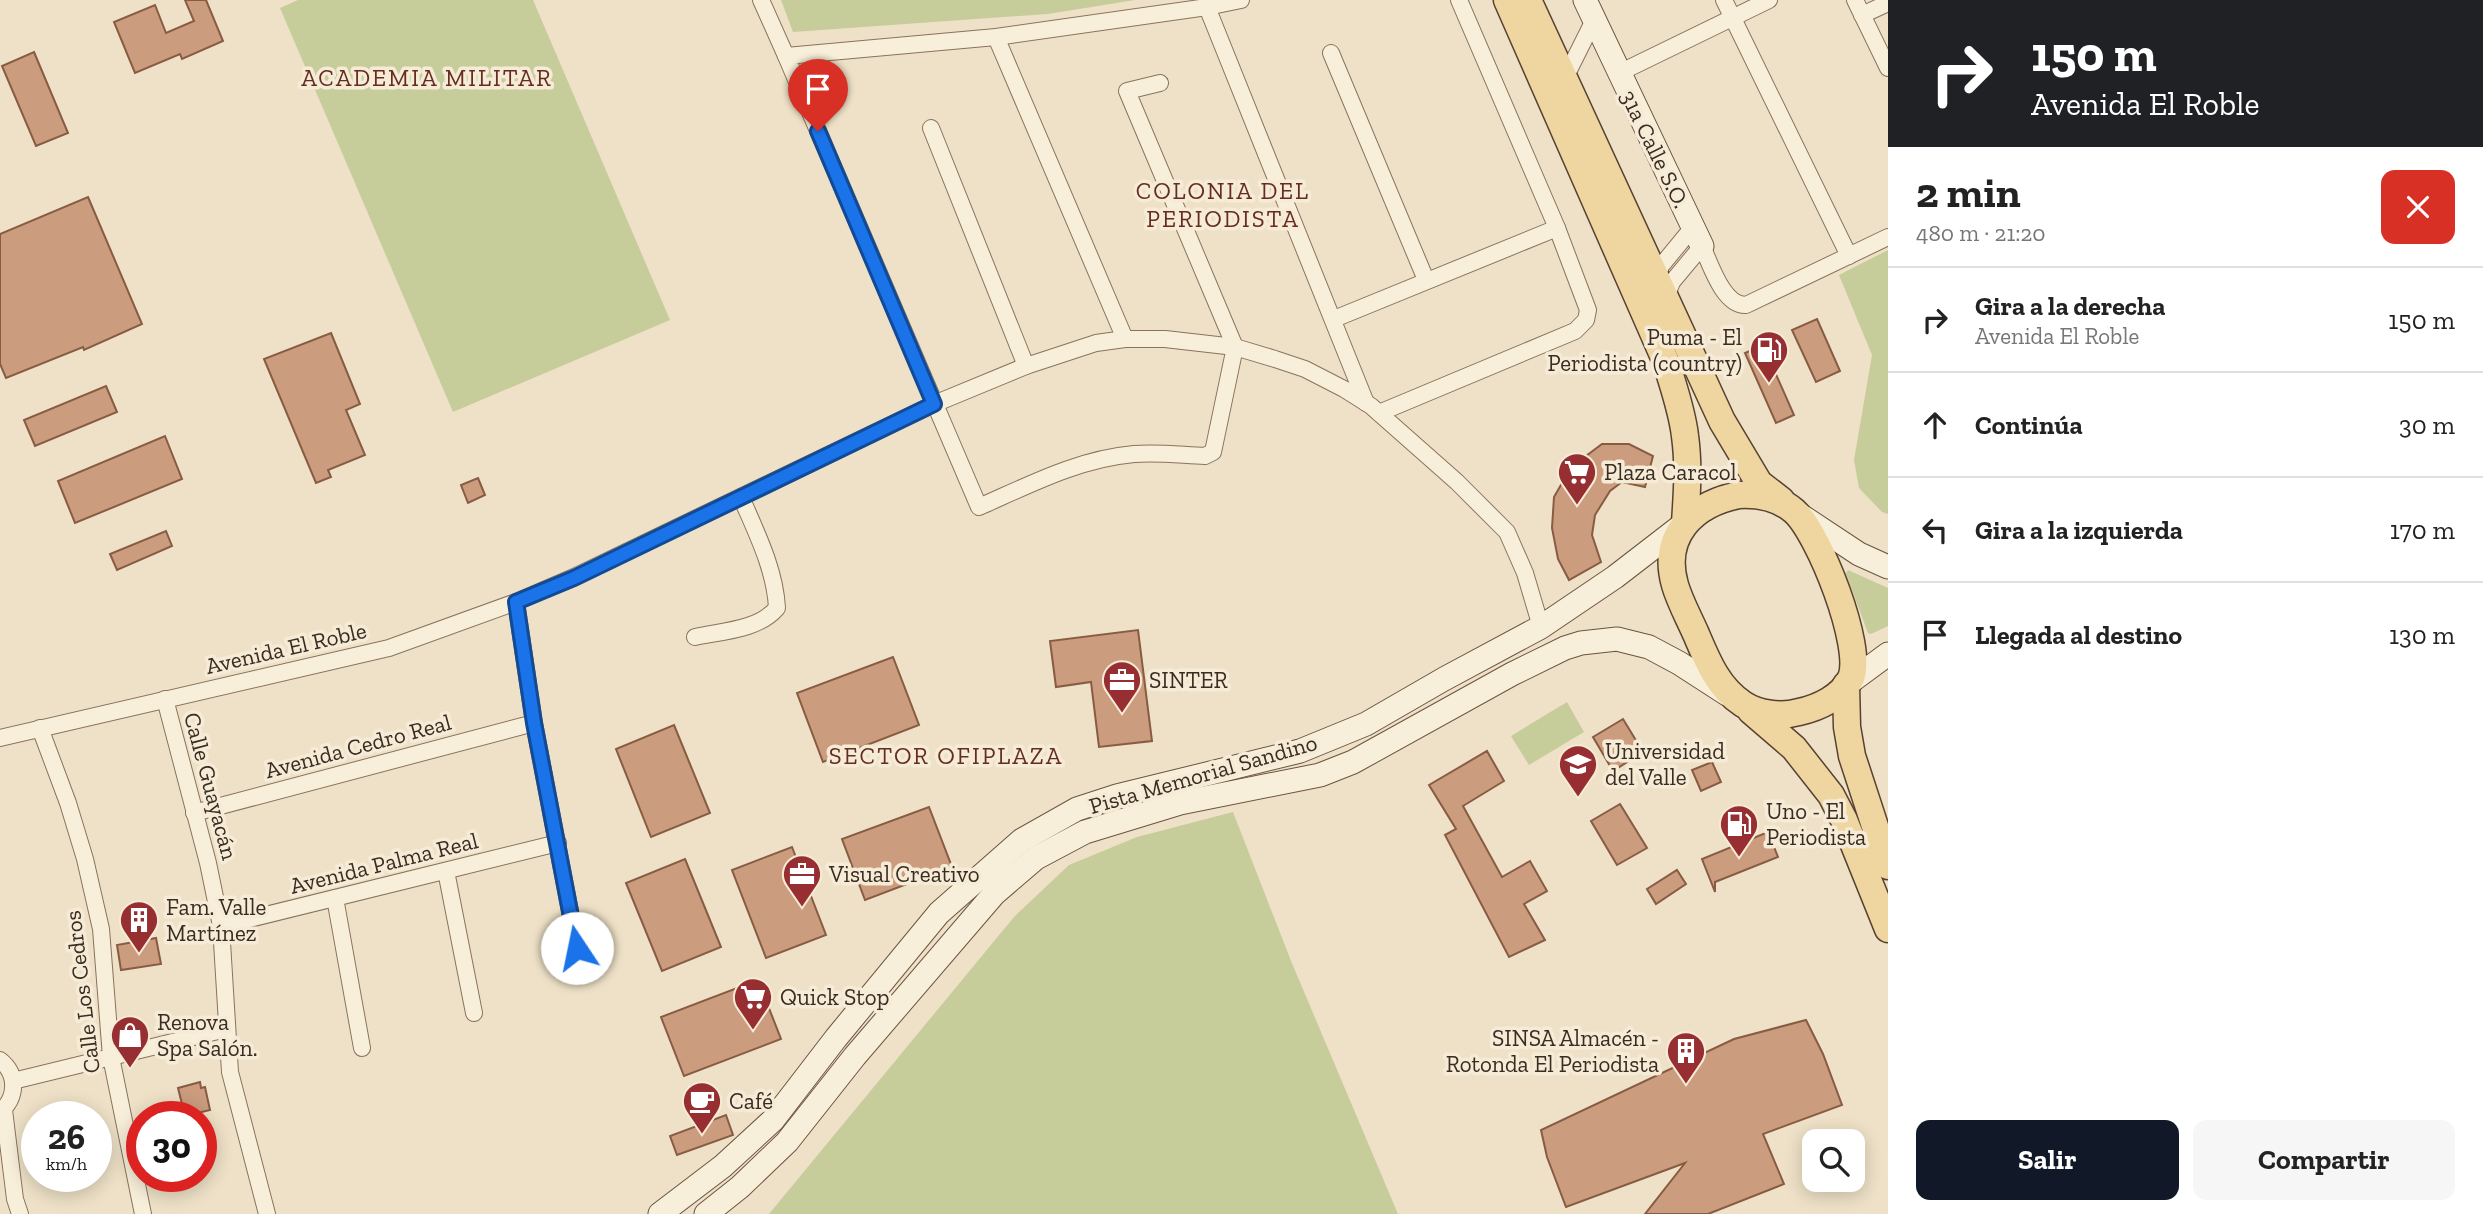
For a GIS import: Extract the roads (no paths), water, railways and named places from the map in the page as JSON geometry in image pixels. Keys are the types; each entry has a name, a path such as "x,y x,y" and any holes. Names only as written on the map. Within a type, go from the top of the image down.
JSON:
{"main road":[{"path":"1507,0 1666,362 1685,435 1688,463 1685,523"},
{"path":"1528,0 1660,290 1722,421 1749,469 1759,483 1793,510 1843,545 1888,567"},
{"name":"31a Calle S.O.","path":"1589,10 1697,236"},
{"path":"1888,866 1852,756 1847,727 1846,685 1852,676 1853,660 1848,626 1817,544 1793,510 1771,498 1739,495 1714,503 1697,512 1679,530 1672,566 1674,583 1710,665 1726,689 1794,748 1827,789 1844,820 1888,929"},
{"name":"Pista Memorial Sandino","path":"660,1214 723,1166 774,1120 836,1038 939,913 1022,840 1077,809 1117,796 1300,751 1366,724 1541,627 1615,577 1685,523"},
{"name":"Pista Memorial Sandino","path":"706,1214 740,1187 787,1142 855,1056 994,894 1036,859 1086,832 1180,803 1320,775 1353,762 1511,674 1581,643 1617,639 1649,647 1744,705"},
{"path":"1744,705 1771,714 1800,712 1829,700 1888,654"},
{"path":"855,1056 858,1042 883,1008 884,1000 879,988 902,984 910,979 930,956 948,946"}],"street":[{"path":"761,0 979,507 1071,467 1110,457 1146,453 1210,454 1235,347 1127,91 1160,83"},
{"path":"786,56 996,37 1241,0"},
{"path":"1207,7 1355,374 1372,408 1575,331 1583,326 1588,310 1557,228 1459,0"},
{"path":"1724,0 1849,256 1888,237"},
{"path":"1619,73 1769,0"},
{"path":"1855,0 1888,68"},
{"path":"1862,15 1888,3"},
{"path":"1564,80 1589,10"},
{"path":"996,37 1125,339"},
{"path":"1331,53 1426,281"},
{"path":"931,128 1026,366"},
{"path":"1334,318 1557,228"},
{"path":"1660,290 1661,267 1697,236"},
{"name":"31a Calle S.O.","path":"1697,236 1727,296 1735,303 1746,304 1849,256"},
{"name":"Avenida El Roble","path":"0,738 389,648 574,578 934,404 1026,366 1082,347 1125,339 1165,339 1235,347 1305,369 1342,387 1372,408 1457,482 1507,532 1525,573 1541,627"},
{"path":"1342,387 1353,384 1355,374"},
{"path":"695,637 748,626 768,618 777,608 776,590 764,551 741,497"},
{"path":"516,602 534,723 582,974"},
{"name":"Calle Guayacán","path":"165,699 221,926 230,1072 267,1214"},
{"name":"Avenida Cedro Real","path":"194,813 534,723"},
{"name":"Calle Los Cedros","path":"40,728 68,803 85,859 101,929 111,1057 143,1214"},
{"name":"Avenida Palma Real","path":"221,926 558,843"},
{"path":"446,871 474,1013"},
{"path":"335,898 362,1048"},
{"path":"13,1081 226,1029"},
{"path":"0,1060 10,1071 13,1081 10,1101 2,1111 12,1206"}],"place":[{"name":"Puma - El Periodista (country)","path":"1769,384"},
{"name":"Plaza Caracol","path":"1577,506"},
{"name":"SINTER","path":"1122,714"},
{"name":"Universidad del Valle","path":"1578,798"},
{"name":"Uno - El Periodista","path":"1739,858"},
{"name":"Visual Creativo","path":"802,908"},
{"name":"Fam. Valle Martínez","path":"139,954"},
{"name":"Quick Stop","path":"753,1031"},
{"name":"Renova Spa Salón.","path":"130,1069"},
{"name":"SINSA Almacén - Rotonda El Periodista","path":"1686,1085"},
{"name":"Café","path":"702,1135"}],"district":[{"name":"ACADEMIA MILITAR","path":"427,77"},
{"name":"COLONIA DEL PERIODISTA","path":"1223,204"},
{"name":"SECTOR OFIPLAZA","path":"946,755"}]}
